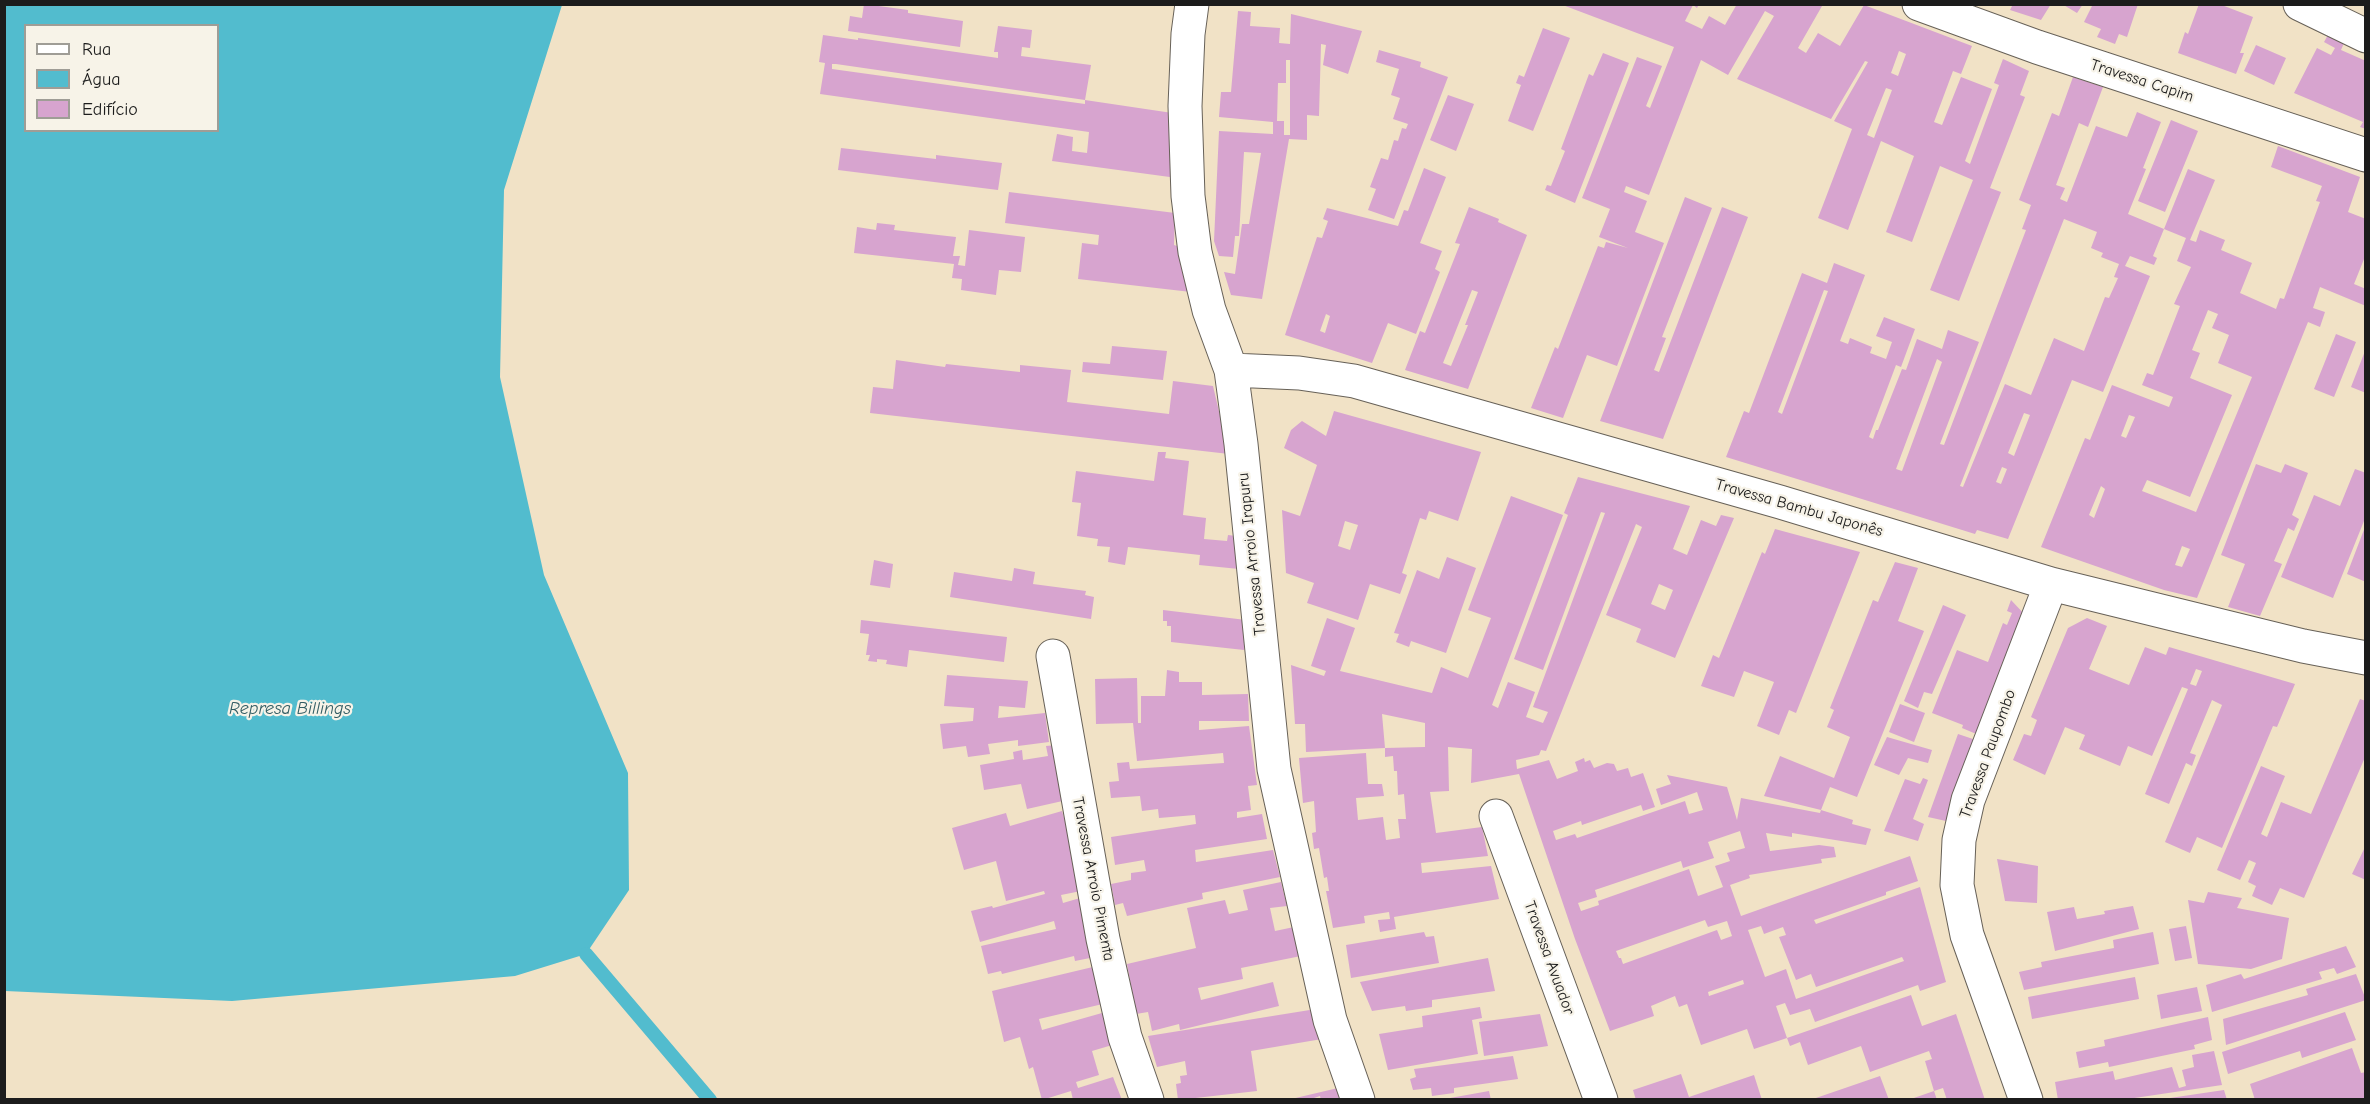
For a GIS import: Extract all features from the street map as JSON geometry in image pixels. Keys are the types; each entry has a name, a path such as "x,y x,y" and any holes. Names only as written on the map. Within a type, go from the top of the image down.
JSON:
{"street":[{"name":"Travessa Arroio Irapuru","path":"1192,4 1188,34 1185,106 1188,196 1195,252 1209,310 1231,370 1241,444 1274,769 1330,1020 1359,1100"},
{"name":"Travessa Capim","path":"1919,4 2037,47 2366,155"},
{"path":"2300,4 2366,36"},
{"name":"Travessa Bambu Japonês","path":"1231,370 1299,373 1354,381 1769,499 2051,584 2303,646 2366,658"},
{"name":"Travessa Paupombo","path":"2026,1100 1966,935 1957,885 1959,840 1968,800 2051,584"},
{"name":"Travessa Arroio Pimenta","path":"1053,656 1103,939 1125,1037 1147,1100"},
{"name":"Travessa Avuador","path":"1497,816 1601,1100"}],"water":[{"name":"Represa Billings","path":"5,4 562,5 504,190 500,377 544,575 628,773 629,890 586,954 515,976 232,1001 5,991"}],"building":[{"path":"864,4 963,21 960,47 848,31 850,16 862,18"},
{"path":"1560,4 1699,4 1697,8 1693,5 1685,21 1702,29 1709,16 1725,25 1737,4 1819,4 1822,6 1798,48 1806,53 1818,33 1840,46 1864,5 1972,46 1961,74 1953,71 1934,122 1942,125 1961,77 1992,89 1965,161 1970,164 1999,85 1994,83 2003,59 2029,71 2020,95 2025,97 1990,188 2001,192 1959,301 1930,290 1973,180 1940,166 1912,242 1886,232 1914,156 1881,141 1848,230 1818,218 1852,129 1834,121 1868,62 1865,61 1831,119 1737,79 1774,16 1765,11 1728,75 1701,60 1649,195 1626,186 1624,192 1647,201 1635,232 1664,243 1617,366 1587,355 1563,418 1531,408 1555,347 1558,349 1598,246 1604,248 1606,242 1628,248 1599,237 1610,209 1582,198 1637,57 1662,66 1646,106 1650,108 1674,47","holes":["1899,51 1906,54 1898,76 1891,73","1886,88 1892,90 1874,138 1867,135"]},
{"path":"2013,4 2051,4 2041,20 2010,10"},
{"path":"2062,4 2083,4 2077,13"},
{"path":"2093,4 2138,4 2127,37 2119,34 2115,44 2097,37 2101,29 2084,22"},
{"path":"2199,4 2219,4 2253,17 2240,53 2244,53 2236,74 2178,53 2185,32 2188,34"},
{"path":"1238,11 1251,12 1250,26 1280,28 1279,43 1290,44 1291,14 1362,31 1348,74 1323,65 1326,45 1321,44 1319,116 1307,115 1307,140 1289,139 1262,299 1231,295 1224,272 1235,274 1242,224 1249,224 1261,153 1244,152 1239,236 1235,236 1233,257 1219,256 1214,241 1219,131 1273,134 1273,122 1219,117 1221,92 1231,92","holes":["1286,60 1290,60 1290,135 1284,135 1284,121 1277,121 1278,83 1286,83"]},
{"path":"998,26 1032,30 1030,48 1022,47 1021,56 1091,65 1085,100 1179,114 1177,178 1052,161 1057,134 1073,137 1072,151 1087,153 1089,132 820,94 825,63 819,62 823,35 998,58 998,52 994,52","holes":["832,64 1085,100 1085,104 832,69"]},
{"path":"1543,28 1570,38 1533,131 1508,121 1521,85 1516,83 1519,75 1524,77"},
{"path":"2328,35 2344,43 2341,50 2366,61 2366,129 2360,127 2363,122 2294,93 2317,48 2331,55 2335,48 2324,42"},
{"path":"2256,45 2286,58 2274,85 2244,71"},
{"path":"1379,50 1421,62 1420,67 1448,77 1394,219 1368,210 1376,189 1370,187 1381,158 1388,160 1394,140 1398,141 1402,128 1406,129 1408,124 1393,119 1400,98 1391,95 1399,69 1376,62"},
{"path":"1603,53 1629,63 1575,203 1545,190 1547,185 1551,186 1565,151 1561,149 1589,74 1593,76"},
{"path":"2073,77 2103,87 2088,127 2079,123 2056,185 2065,188 2060,199 2067,202 2096,126 2127,137 2137,112 2161,122 2128,214 2164,229 2153,256 2157,258 2154,265 2130,256 2125,266 2150,276 2103,392 2072,380 2008,539 1977,530 1975,534 1726,457 1744,411 1749,413 1802,273 1827,283 1834,263 1865,275 1840,341 1848,344 1850,338 1872,347 1870,353 1886,359 1892,342 1876,336 1884,317 1915,329 1901,367 1896,365 1869,437 1873,439 1878,430 1902,369 1906,370 1917,339 1942,349 1948,330 1979,342 1940,444 1944,445 2026,230 2022,229 2031,205 2019,200 2052,113 2059,116","holes":["2064,219 2097,232 2091,248 2103,253 2101,257 2119,264 2114,277 2118,278 2109,298 2105,297 2084,351 2054,338 2031,395 2005,384 1963,487 1960,486","1824,290 1828,291 1782,414 1778,412","1937,359 1942,362 1902,471 1896,469","2024,413 2030,415 2014,456 2008,453","2002,467 2007,469 2001,484 1996,482"]},
{"path":"1448,95 1474,104 1456,151 1430,140"},
{"path":"2171,120 2198,131 2165,212 2138,201"},
{"path":"2278,146 2360,177 2348,212 2366,219 2366,254 2354,284 2366,289 2366,306 2320,287 2313,308 2325,312 2320,327 2308,322 2197,598 2164,590 2041,547 2085,438 2090,440 2112,385 2169,407 2173,397 2142,385 2147,373 2153,375 2180,306 2174,304 2191,267 2177,261 2186,238 2164,229 2188,169 2215,180 2190,240 2196,242 2200,230 2225,240 2221,250 2252,263 2240,293 2276,309 2280,298 2284,299 2320,202 2316,201 2322,186 2271,167","holes":["2208,310 2218,314 2212,328 2229,335 2218,363 2252,377 2196,512 2142,491 2147,480 2190,497 2232,395 2190,378 2200,353 2192,350","2129,415 2135,417 2126,438 2121,436","2101,486 2105,489 2094,518 2089,515","2182,546 2190,549 2182,567 2175,565"]},
{"path":"841,148 936,159 936,155 1002,163 998,190 838,170"},
{"path":"1424,168 1446,177 1420,243 1442,251 1435,269 1440,272 1416,334 1388,323 1372,363 1285,335 1317,237 1322,238 1328,221 1323,219 1327,208 1398,226 1404,210 1408,211","holes":["1326,314 1330,316 1325,333 1320,331"]},
{"path":"1009,192 1175,213 1174,245 1177,246 1191,292 1078,279 1082,243 1098,245 1099,235 1005,223"},
{"path":"1685,197 1712,208 1662,337 1666,338 1654,370 1659,372 1722,207 1748,217 1663,439 1600,421"},
{"path":"1469,207 1499,219 1498,222 1527,235 1468,389 1405,370 1420,331 1425,333 1460,244 1455,243","holes":["1472,290 1478,292 1465,325 1468,325 1451,366 1443,363"]},
{"path":"877,223 895,225 894,230 956,237 953,256 960,256 958,265 965,266 969,230 1025,237 1021,272 999,270 996,295 961,290 962,279 952,278 954,264 854,253 857,227 876,230"},
{"path":"2336,334 2356,342 2334,397 2314,389"},
{"path":"1112,346 1167,351 1163,380 1082,372 1083,362 1110,364"},
{"path":"2366,351 2366,393 2351,387"},
{"path":"896,360 945,367 946,364 1020,372 1020,365 1071,370 1067,402 1169,414 1173,381 1213,386 1229,454 870,413 873,387 893,389"},
{"path":"1334,411 1481,452 1458,521 1429,511 1426,520 1420,518 1402,573 1407,575 1400,594 1370,584 1358,620 1307,603 1314,583 1286,573 1282,510 1300,516 1317,465 1284,448 1291,430 1302,421 1326,436","holes":["1345,521 1358,525 1350,550 1338,546"]},
{"path":"1158,452 1166,452 1165,458 1189,461 1183,515 1206,518 1204,539 1227,541 1228,535 1236,536 1239,569 1199,565 1200,555 1128,547 1125,565 1108,562 1110,547 1097,546 1098,539 1077,536 1081,503 1072,502 1076,471 1154,481"},
{"path":"2256,464 2281,473 2285,464 2308,473 2292,515 2299,519 2294,531 2288,528 2274,561 2282,564 2260,616 2228,607 2245,564 2221,555"},
{"path":"2355,469 2366,473 2366,516 2333,598 2281,577 2314,495 2340,506"},
{"path":"1578,477 1690,506 1673,549 1687,555 1701,520 1716,526 1721,515 1734,518 1675,658 1636,642 1641,629 1606,615 1642,527 1636,524 1546,751 1541,750 1539,755 1516,760 1517,769 1549,760 1557,779 1578,771 1575,762 1584,758 1585,762 1590,760 1594,768 1607,763 1614,764 1617,771 1628,768 1631,777 1643,773 1655,807 1643,811 1641,805 1582,825 1581,821 1553,831 1556,840 1575,834 1577,838 1685,801 1689,814 1703,810 1697,792 1661,805 1656,789 1671,784 1667,775 1727,787 1737,820 1741,798 1820,813 1821,810 1853,820 1852,824 1871,829 1866,845 1792,833 1792,837 1766,833 1770,851 1819,845 1834,847 1836,857 1821,859 1822,863 1749,875 1750,878 1730,885 1741,916 1910,856 1918,881 1886,892 1886,895 1814,920 1816,924 1920,887 1946,982 1920,991 1918,985 1815,1022 1810,1009 1790,1015 1785,1003 1776,1006 1787,1038 1754,1049 1747,1029 1701,1045 1687,1004 1679,1007 1675,996 1651,1006 1654,1016 1610,1031 1575,939 1519,774 1471,783 1472,749 1448,747 1449,791 1430,792 1436,833 1482,827 1488,856 1421,863 1422,873 1491,866 1499,899 1394,917 1396,929 1380,932 1378,920 1390,919 1389,912 1364,916 1365,923 1333,928 1326,891 1329,891 1327,877 1324,878 1319,848 1314,849 1312,833 1316,832 1314,801 1303,803 1299,758 1366,753 1368,784 1382,784 1384,796 1356,798 1358,820 1383,817 1386,840 1400,838 1398,819 1406,819 1404,794 1398,795 1397,771 1394,771 1393,756 1385,757 1385,748 1306,752 1305,724 1295,724 1291,665 1324,676 1326,671 1311,666 1327,618 1355,628 1340,671 1432,693 1441,667 1468,678 1491,618 1468,610 1511,496 1563,515 1492,705 1498,708 1508,682 1535,692 1526,717 1543,723 1548,712 1533,707 1605,513 1601,512 1543,670 1514,659 1568,515 1564,513","holes":["1659,584 1673,590 1665,610 1651,604","1382,714 1425,723 1425,747 1385,748","1740,831 1745,848 1727,853 1730,861 1715,866 1723,887 1698,896 1689,869 1598,901 1599,905 1581,911 1578,903 1597,897 1595,890 1681,861 1683,868 1714,858 1708,842","1705,920 1708,927 1727,921 1732,936 1721,940 1717,930 1623,964 1616,951","1761,926 1764,934 1783,927 1786,935 1779,937 1796,980 1811,974 1816,987 1902,957 1904,961 1796,999 1786,969 1765,977 1748,930","1743,980 1744,984 1709,996 1708,992"]},
{"path":"2366,527 2366,582 2347,574"},
{"path":"1775,529 1860,552 1796,713 1789,710 1779,735 1757,726 1774,682 1744,671 1734,697 1701,686 1713,655 1719,658 1762,552 1765,554"},
{"path":"1447,557 1476,568 1446,653 1411,641 1409,647 1396,642 1399,634 1394,633 1417,570 1439,579"},
{"path":"874,560 893,564 890,588 870,585"},
{"path":"1895,562 1918,568 1898,621 1924,631 1857,797 1830,787 1821,810 1764,796 1780,756 1834,778 1850,737 1827,727 1834,710 1830,708 1873,600 1878,602"},
{"path":"1014,568 1035,572 1033,584 1086,591 1085,595 1094,597 1091,619 950,597 954,572 1012,581"},
{"path":"2011,600 2027,617 1981,736 1962,728 1963,725 1932,713 1957,650 1988,662 2003,623 2007,625 2012,613 2007,611"},
{"path":"1943,605 1966,615 1932,694 1924,692 1918,708 1904,701"},
{"path":"1163,610 1246,620 1244,650 1171,642 1171,626 1167,626 1167,621 1163,621"},
{"path":"2087,618 2107,626 2089,669 2129,685 2145,647 2166,655 2169,647 2295,684 2277,727 2273,726 2222,848 2197,837 2190,853 2165,842 2222,705 2212,700 2190,753 2196,755 2192,766 2186,763 2169,804 2145,794 2188,689 2182,687 2152,756 2128,746 2120,766 2079,749 2085,735 2065,727 2045,775 2013,760 2024,734 2031,736 2037,720 2031,717 2068,628","holes":["2196,669 2202,671 2196,686 2190,684"]},
{"path":"861,620 1007,637 1004,662 909,650 907,667 886,664 887,660 868,661 870,655 866,655 869,634 860,633"},
{"path":"1167,670 1179,672 1179,682 1202,682 1202,695 1248,694 1249,721 1199,721 1199,730 1249,726 1257,785 1248,786 1251,810 1237,812 1237,818 1262,814 1267,839 1195,850 1196,862 1273,850 1280,877 1202,893 1203,899 1127,916 1123,903 1115,905 1111,884 1131,880 1131,873 1146,871 1144,860 1115,865 1111,837 1196,824 1195,815 1159,818 1158,809 1142,811 1140,796 1111,798 1109,782 1119,781 1117,763 1129,762 1130,769 1224,763 1223,753 1137,761 1133,723 1096,724 1095,679 1137,678 1138,723 1141,723 1141,696 1165,696"},
{"path":"947,675 1028,681 1025,708 999,706 998,718 1045,713 1049,742 1018,746 1018,740 988,744 990,754 968,757 966,746 943,749 940,724 973,721 974,708 944,706"},
{"path":"2360,699 2366,701 2366,755 2304,898 2280,888 2272,905 2252,896 2256,886 2248,882 2256,863 2249,860 2240,880 2217,870 2261,766 2285,776 2261,834 2267,837 2281,802 2311,814"},
{"path":"1900,704 1925,713 1914,742 1889,732"},
{"path":"1958,734 1979,741 1946,821 1928,817"},
{"path":"1887,737 1932,750 1928,763 1908,758 1899,775 1874,765"},
{"path":"1057,745 1067,800 1027,809 1021,784 984,790 980,765 1014,759 1013,752 1022,750 1023,760 1048,756 1046,746"},
{"path":"1923,778 1928,780 1913,819 1924,824 1918,841 1884,831 1905,779 1920,784"},
{"path":"1062,811 1065,821 1075,818 1081,891 1061,895 1063,903 1080,898 1095,957 1075,961 1074,956 1002,974 1001,971 988,974 981,946 1056,929 1054,921 980,942 971,911 992,906 993,908 1045,894 1044,891 1006,901 996,861 964,870 952,828 1006,813 1010,826"},
{"path":"2366,845 2366,880 2352,874"},
{"path":"1997,859 2038,866 2037,903 2005,901"},
{"path":"1281,882 1287,906 1270,908 1275,931 1294,927 1301,956 1241,968 1243,979 1198,988 1201,1000 1273,982 1279,1006 1180,1030 1179,1024 1152,1031 1148,1012 1136,1014 1127,964 1196,948 1187,908 1225,900 1229,914 1248,910 1243,890"},
{"path":"2208,892 2242,898 2237,908 2289,918 2282,959 2251,969 2198,964 2188,900 2204,903"},
{"path":"2133,906 2139,929 2055,951 2047,912 2074,907 2077,919"},
{"path":"2186,926 2192,958 2175,961 2169,929"},
{"path":"1424,932 1426,937 1434,936 1439,963 1351,978 1346,945"},
{"path":"2153,932 2159,964 2024,990 2019,972 2042,967 2041,962 2114,948 2113,940"},
{"path":"2346,946 2356,967 2337,974 2334,968 2319,972 2322,979 2212,1012 2206,985 2241,974 2244,979"},
{"path":"1488,958 1495,991 1432,1000 1432,1007 1406,1011 1405,1006 1372,1011 1360,982"},
{"path":"1097,966 1107,1003 1039,1019 1042,1030 1109,1011 1119,1043 1092,1051 1099,1075 1076,1082 1078,1088 1113,1077 1122,1100 1073,1100 1071,1091 1042,1100 1033,1067 1029,1069 1020,1037 1004,1042 992,991"},
{"path":"2356,974 2366,1000 2226,1045 2223,1019 2308,995 2306,989"},
{"path":"2135,977 2139,999 2032,1019 2028,997"},
{"path":"2197,987 2202,1011 2161,1019 2157,995"},
{"path":"1911,995 1922,1026 1956,1014 1985,1100 1947,1100 1943,1088 1934,1091 1925,1061 1932,1059 1929,1051 1870,1072 1861,1046 1808,1065 1800,1042 1790,1046 1787,1038"},
{"path":"1480,1007 1482,1018 1472,1020 1478,1054 1388,1070 1379,1034 1423,1027 1422,1016"},
{"path":"1316,1009 1322,1039 1251,1051 1257,1091 1178,1100 1176,1084 1181,1083 1180,1076 1187,1075 1185,1061 1157,1067 1148,1036"},
{"path":"2345,1012 2356,1040 2302,1058 2300,1051 2228,1074 2222,1052"},
{"path":"1540,1014 1548,1046 1484,1056 1479,1022"},
{"path":"2208,1017 2212,1040 2194,1045 2195,1049 2109,1067 2108,1062 2079,1068 2076,1052 2105,1046 2104,1040"},
{"path":"2352,1048 2361,1073 2366,1072 2366,1100 2255,1100 2250,1084"},
{"path":"2214,1051 2222,1085 2121,1100 2058,1100 2055,1082 2113,1071 2115,1080 2172,1067 2179,1088 2186,1086 2182,1070 2194,1067 2192,1055"},
{"path":"1513,1056 1518,1079 1454,1088 1454,1093 1432,1096 1431,1088 1413,1090 1410,1079 1416,1077 1414,1069"},
{"path":"1681,1074 1689,1097 1754,1075 1762,1100 1636,1100 1633,1090"},
{"path":"1880,1076 1889,1100 1813,1100 1813,1099"},
{"path":"1338,1088 1341,1100 1321,1100 1320,1096 1314,1100 1287,1100"},
{"path":"2224,1090 2227,1100 2171,1100 2170,1098"},
{"path":"1489,1091 1491,1100 1450,1100 1450,1098"},
{"path":"1934,1091 1937,1100 1911,1100 1911,1099"}],"waterway":[{"path":"586,954 710,1100"}]}
